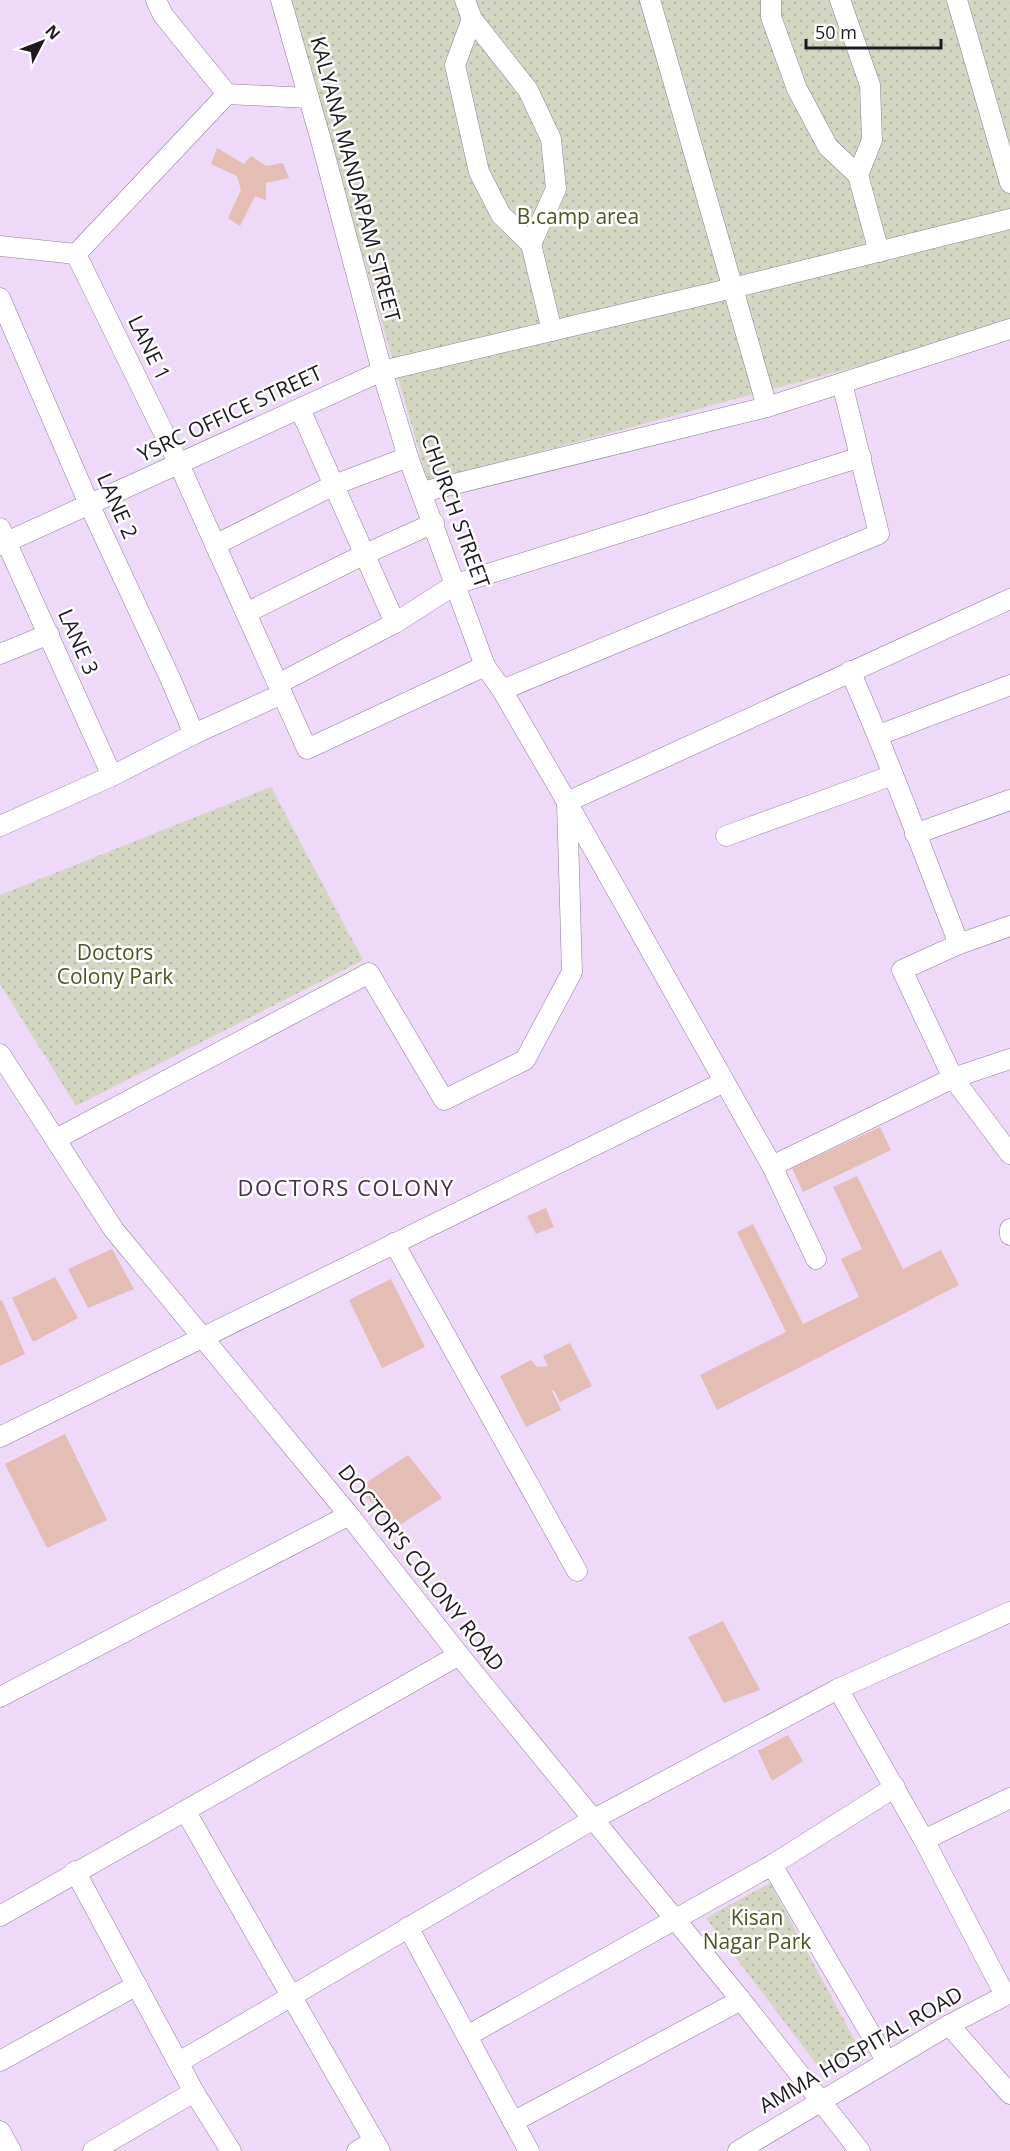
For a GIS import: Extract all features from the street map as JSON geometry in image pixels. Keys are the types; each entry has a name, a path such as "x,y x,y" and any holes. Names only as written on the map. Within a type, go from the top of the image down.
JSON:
{"street":[{"path":"156,0 162,15 227,94 309,98"},
{"path":"465,0 472,19 528,90 550,139 556,189 531,244"},
{"path":"650,0 767,406"},
{"path":"771,0 771,17 797,89 828,147 858,175 879,252"},
{"path":"840,0 870,85 872,140 858,175"},
{"path":"957,0 1010,183"},
{"name":"KALYANA MANDAPAM STREET","path":"285,1 382,371"},
{"path":"472,19 455,65 479,172 501,215 531,244 552,331"},
{"path":"0,246 76,254 227,94"},
{"name":"YSRC OFFICE STREET","path":"2,539 89,504 382,371 733,288 1010,219"},
{"name":"LANE 1","path":"76,254 179,464 307,749 485,666"},
{"name":"LANE 2","path":"0,298 89,504 194,734"},
{"path":"422,492 767,406 1010,329"},
{"name":"CHURCH STREET","path":"382,371 408,457 485,666 502,690 567,802 772,1166 816,1259"},
{"path":"502,690 879,534 842,383"},
{"path":"300,409 395,623"},
{"path":"215,545 334,485 408,457"},
{"path":"0,826 112,776 280,689 456,585 861,457"},
{"path":"246,614 363,555 434,523"},
{"name":"LANE 3","path":"2,539 49,634 112,776"},
{"path":"56,1139 369,973 444,1100 525,1060 572,972 567,802 1010,599"},
{"path":"0,654 49,634"},
{"path":"850,671 879,735 959,944"},
{"path":"879,735 1010,685"},
{"path":"726,836 893,775"},
{"path":"915,834 1010,800"},
{"path":"1010,926 959,944 902,970 953,1078 1010,1154"},
{"name":"DOCTOR'S COLONY ROAD","path":"0,1054 114,1230 349,1515 459,1655 741,2000 860,2151"},
{"path":"772,1166 953,1078 1010,1059"},
{"path":"0,1437 724,1082"},
{"path":"1010,1229 1010,1235"},
{"path":"394,1243 577,1571"},
{"path":"0,1696 349,1515"},
{"path":"179,2062 592,1820 838,1689 1010,1611"},
{"path":"0,1916 75,1871 186,1812 459,1655"},
{"path":"838,1689 1008,1994"},
{"path":"467,2036 772,1865 894,1787"},
{"path":"924,1840 1010,1798"},
{"path":"186,1812 292,1996 370,2148"},
{"path":"772,1865 887,2062"},
{"path":"75,1871 194,2092 231,2151"},
{"path":"408,1927 529,2151"},
{"path":"0,2061 137,1985"},
{"name":"AMMA HOSPITAL ROAD","path":"738,2151 949,2025 1008,1994"},
{"path":"513,2122 741,2000"},
{"path":"949,2025 1010,2094"},
{"path":"93,2151 194,2092"},
{"path":"0,2131 10,2151"}],"green space":[{"name":"B.camp area","path":"289,0 1010,0 1010,325 428,482"},
{"name":"Doctors Colony Park","path":"271,787 363,960 76,1106 0,984 0,895"},
{"name":"Kisan Nagar Park","path":"770,1883 860,2050 823,2073 706,1918"}],"building":[{"path":"217,148 244,164 251,156 266,166 283,163 289,178 266,183 266,200 255,196 240,226 228,218 241,190 237,176 211,164"},
{"path":"880,1127 891,1150 803,1192 792,1168"},
{"path":"857,1176 903,1269 941,1250 959,1285 717,1410 700,1375 786,1332 737,1232 753,1224 803,1324 859,1297 841,1259 862,1249 833,1187"},
{"path":"546,1208 554,1227 536,1234 527,1216"},
{"path":"112,1249 134,1289 88,1308 68,1269"},
{"path":"55,1277 78,1318 33,1342 12,1298"},
{"path":"391,1279 425,1347 382,1368 349,1300"},
{"path":"2,1300 25,1354 0,1366 0,1301"},
{"path":"570,1343 592,1386 560,1402 554,1390 552,1391 561,1410 526,1427 500,1376 531,1360 537,1367 548,1366 543,1356"},
{"path":"65,1434 107,1520 47,1548 5,1464"},
{"path":"408,1455 442,1498 395,1528 358,1488"},
{"path":"723,1621 760,1690 724,1703 688,1637"},
{"path":"788,1735 803,1761 772,1781 758,1751"}],"district":[{"name":"DOCTORS COLONY","path":"346,1188"}]}
